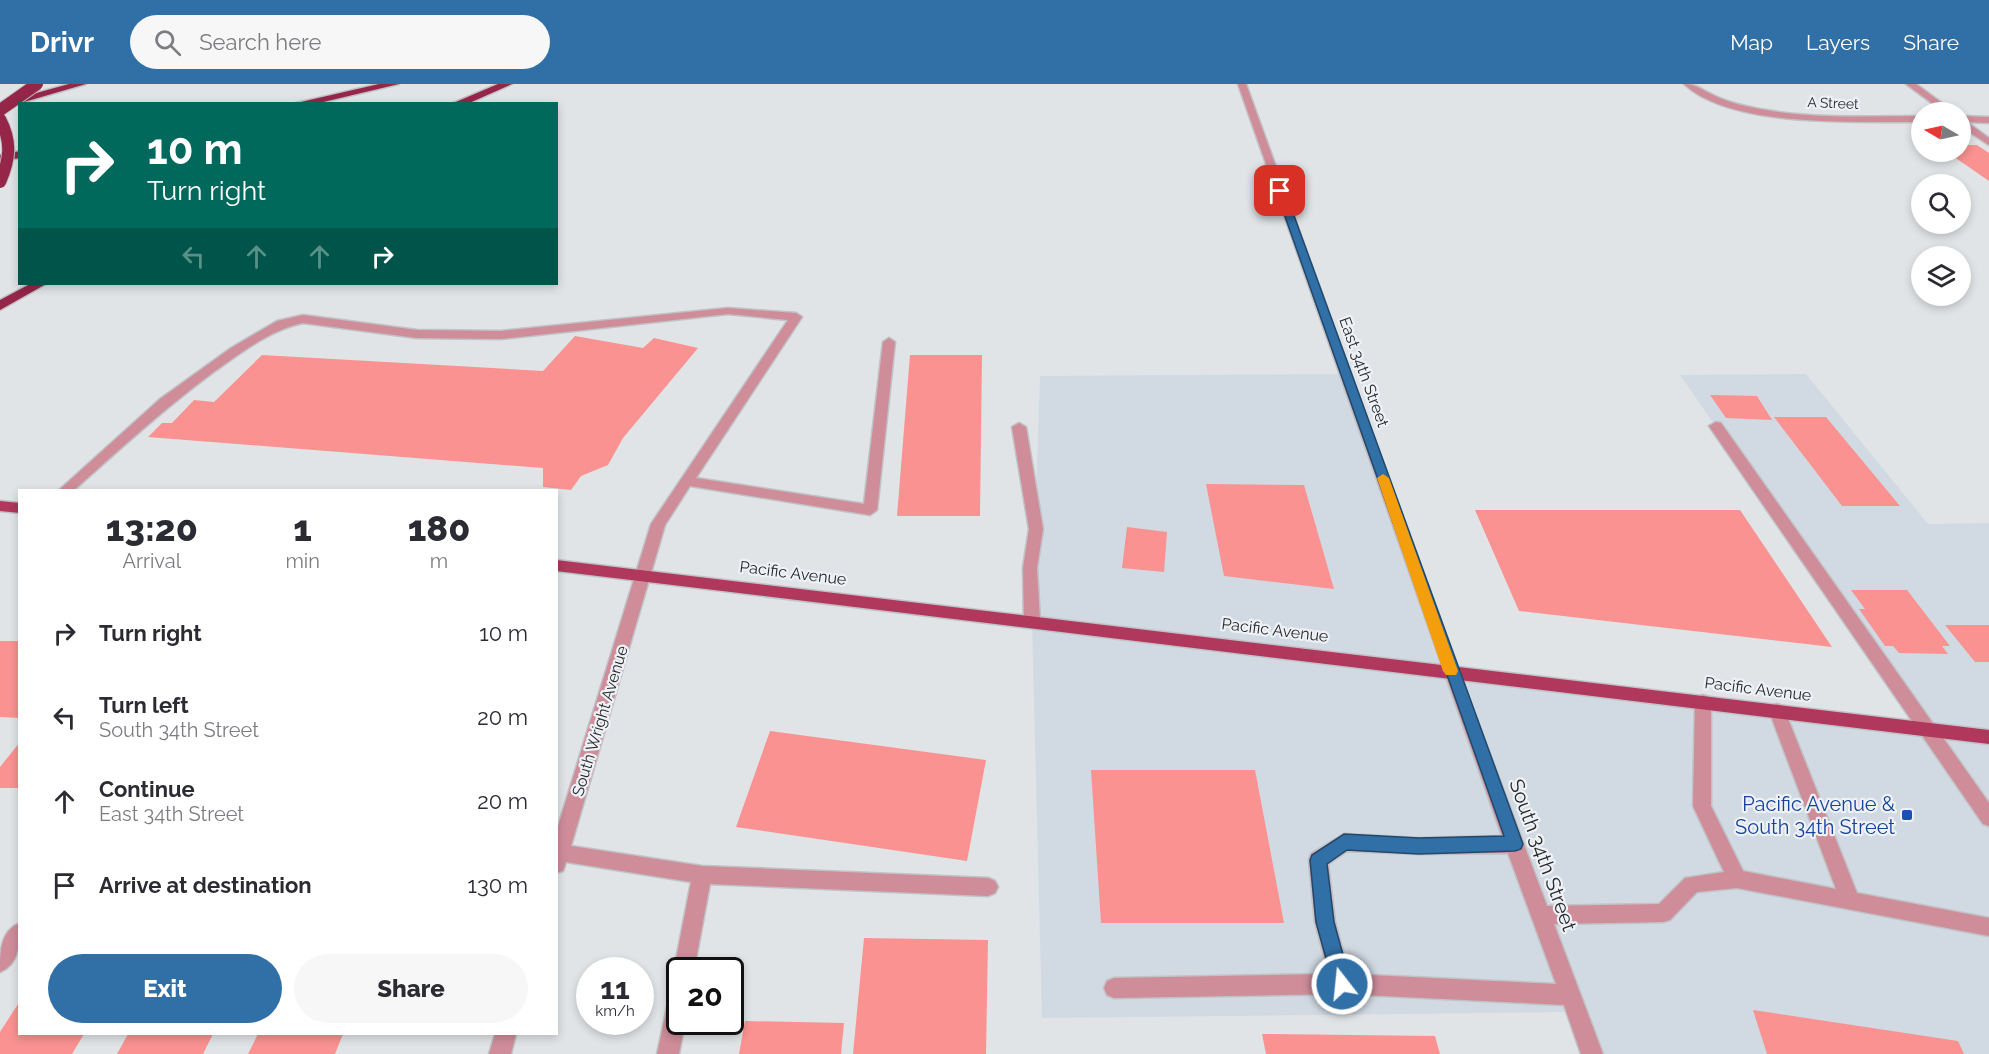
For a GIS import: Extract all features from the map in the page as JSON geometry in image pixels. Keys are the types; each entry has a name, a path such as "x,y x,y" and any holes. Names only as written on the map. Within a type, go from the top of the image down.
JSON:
{"highway":[{"path":"0,108 37,84"},
{"path":"20,102 81,84"},
{"path":"307,102 394,84"},
{"path":"461,102 507,84"},
{"path":"0,108 18,103"},
{"path":"0,119 12,146 10,162 0,182"},
{"path":"0,158 18,154"},
{"path":"0,306 37,285"}],"main road":[{"path":"0,506 18,508"},
{"name":"Pacific Avenue","path":"558,566 1032,620 1989,737"}],"street":[{"name":"East 34th Street","path":"1242,84 1451,672"},
{"name":"A Street","path":"1688,84 1707,96 1745,108 1799,115 1911,119"},
{"path":"1910,84 1935,102"},
{"path":"1971,120 1989,120"},
{"path":"1971,128 1989,142"},
{"name":"South Wright Avenue","path":"67,489 165,402 234,351 281,324 303,319 417,334 501,335 728,311 796,317 658,524 558,859"},
{"path":"685,482 870,510 890,342"},
{"path":"1716,426 1989,818"},
{"path":"1019,427 1036,529 1030,568 1032,620"},
{"name":"South 34th Street","path":"1451,672 1592,1054"},
{"path":"1703,702 1702,806 1737,879"},
{"path":"1777,711 1850,900"},
{"path":"1342,984 1325,922 1318,860 1344,842 1419,846 1515,844"},
{"path":"558,859 702,875 988,887"},
{"path":"686,957 702,875"},
{"path":"1542,915 1663,913 1692,884 1737,879 1989,927"},
{"path":"0,962 18,935"},
{"path":"1114,988 1342,984 1572,995"},
{"path":"500,1054 506,1035"},
{"path":"668,1054 672,1035"}],"shaded area":[{"path":"1351,374 1388,492 1452,672 1926,729 1680,375 1806,374 1928,524 1989,523 1989,1054 1592,1054 1577,1012 1042,1018 1032,620 1040,376"}],"building":[{"path":"1971,145 1977,145 1989,153 1989,181 1961,162 1971,162"},
{"path":"575,336 643,348 654,338 698,348 623,438 608,465 581,476 571,490 543,487 543,468 148,437 162,423 172,423 194,400 214,402 262,355 543,371"},
{"path":"910,355 982,355 980,516 897,516"},
{"path":"1710,395 1757,396 1772,420 1726,418"},
{"path":"1774,417 1826,417 1900,506 1842,506"},
{"path":"1206,484 1304,485 1334,589 1224,576"},
{"path":"1475,510 1740,510 1832,647 1519,611"},
{"path":"1127,527 1167,532 1164,572 1122,568"},
{"path":"1851,590 1907,590 1950,646 1942,646 1948,654 1899,653 1893,646 1885,646 1859,609 1865,609"},
{"path":"1945,625 1989,625 1989,662 1975,662"},
{"path":"0,641 18,641 18,718 0,717"},
{"path":"770,731 986,760 967,861 736,827"},
{"path":"18,744 18,788 0,788 0,767"},
{"path":"1091,770 1255,770 1284,923 1101,923"},
{"path":"864,938 988,940 986,1054 853,1054"},
{"path":"18,1004 18,1035 83,1035 72,1054 0,1054 0,1032"},
{"path":"1753,1010 1958,1041 1964,1054 1767,1054"},
{"path":"745,1021 844,1023 841,1054 739,1054"},
{"path":"1262,1034 1435,1036 1440,1054 1266,1054"},
{"path":"127,1035 212,1035 203,1054 117,1054"},
{"path":"258,1035 343,1035 335,1054 248,1054"}],"slow traffic":[{"path":"1383,478 1451,671"}],"place":[{"name":"Pacific Avenue & South 34th Street","path":"1907,815"}],"route":[{"path":"1280,191 1451,672 1515,844 1419,846 1344,842 1318,860 1325,922 1342,984"}]}
